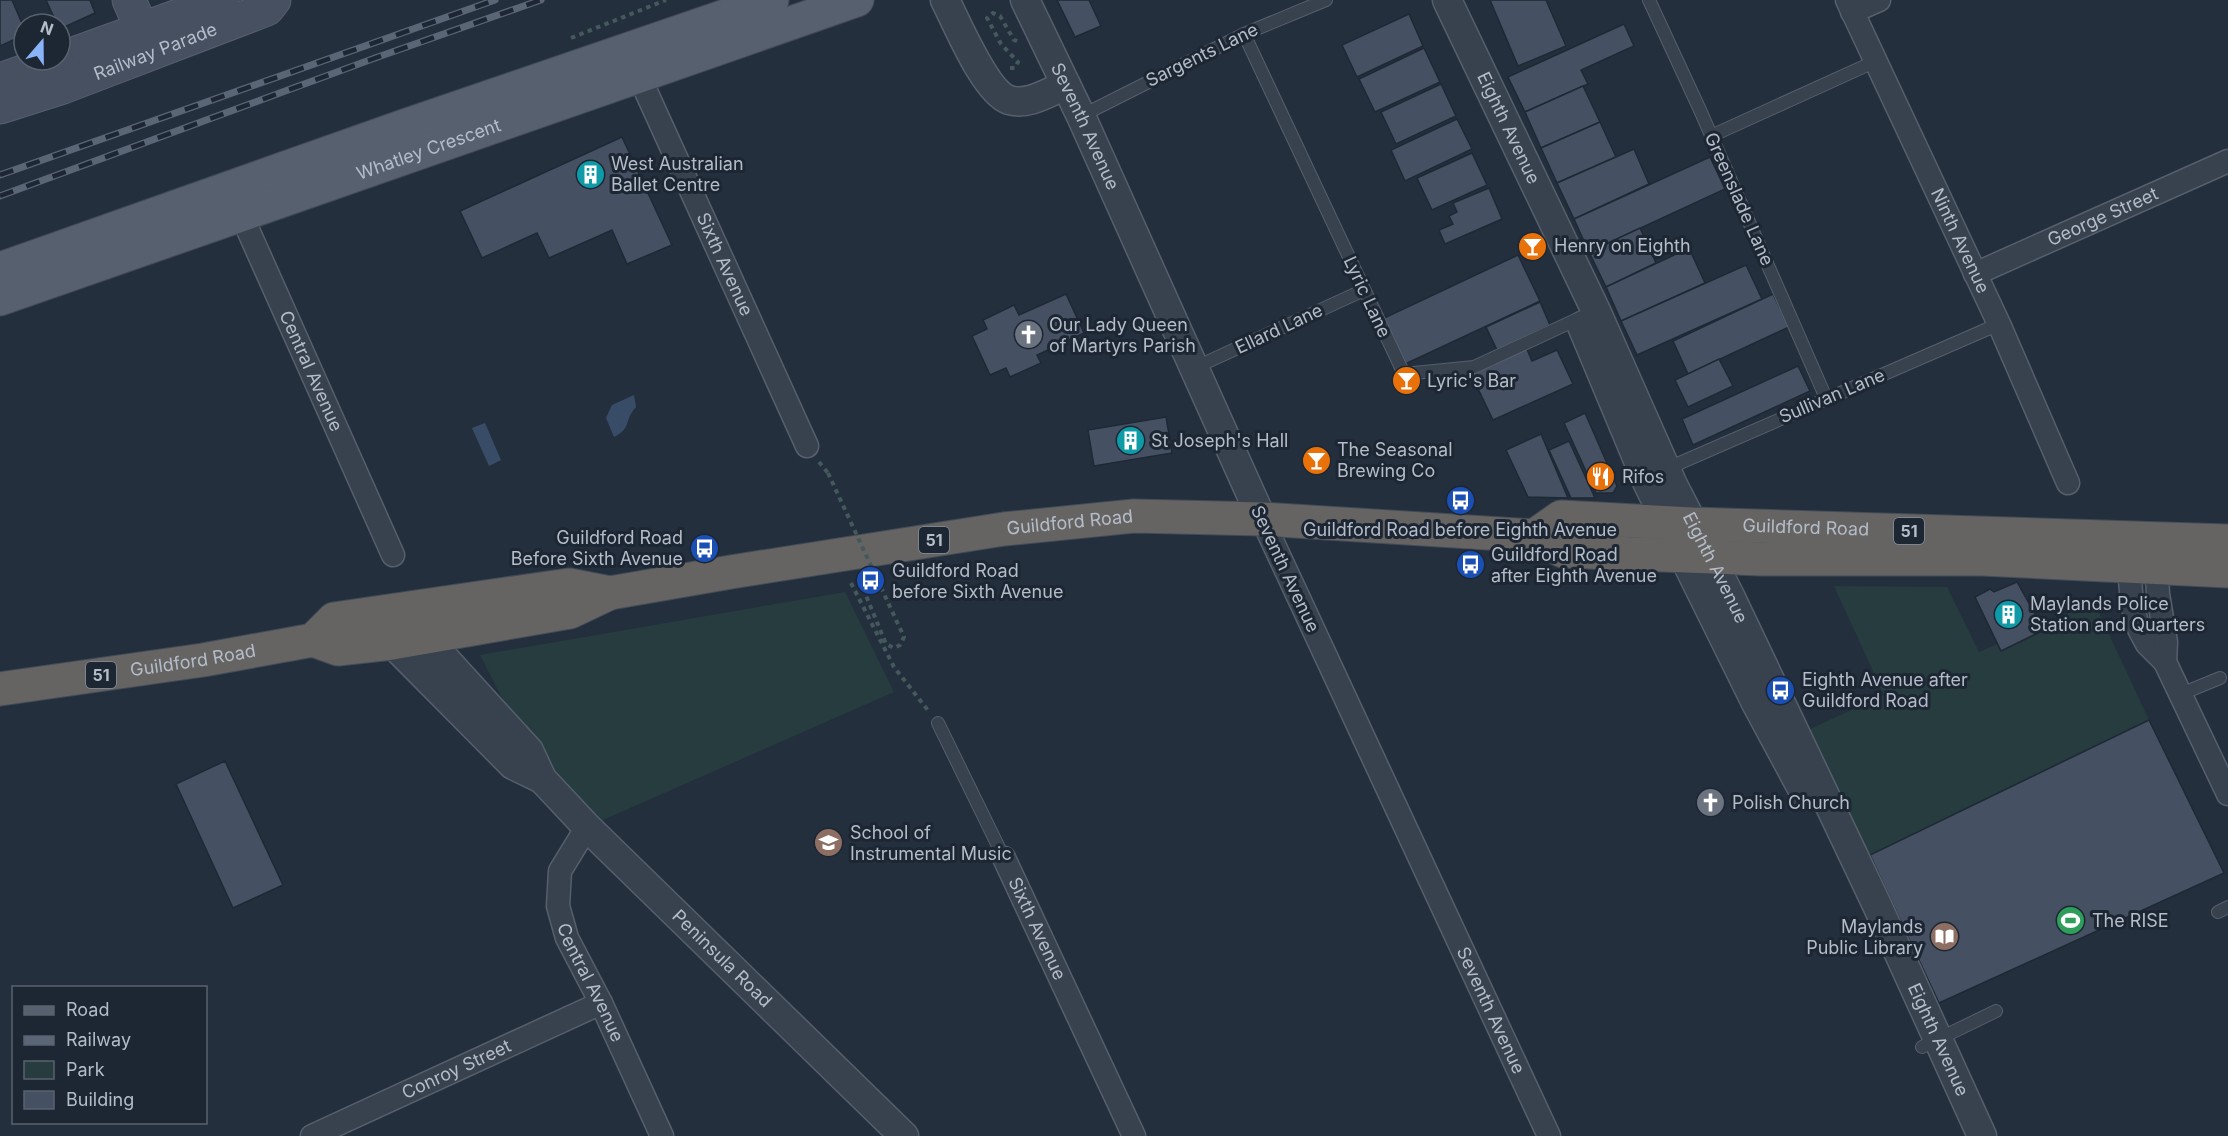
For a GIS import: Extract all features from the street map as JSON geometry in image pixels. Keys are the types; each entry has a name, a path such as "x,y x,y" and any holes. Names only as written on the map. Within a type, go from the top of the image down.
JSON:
{"highway":[{"name":"Guildford Road","path":"0,689 203,660 313,640 338,650 392,643 570,612 610,593 1015,528 1134,516 1262,519 1534,536 1563,551 1761,559 1982,560 2141,552 2228,541"},
{"name":"Guildford Road","path":"1534,536 1562,517 2141,552 2228,571"},
{"name":"Guildford Road","path":"313,640 334,620 375,613 569,585 610,593"}],"main road":[{"name":"Railway Parade","path":"72,54 222,0"},
{"name":"Railway Parade","path":"0,107 63,87 152,24 267,9 274,0"},
{"name":"Whatley Crescent","path":"633,62 772,0"},
{"name":"Whatley Crescent","path":"0,269 235,201 633,62 857,0"},
{"name":"Railway Parade","path":"0,80 22,72"},
{"name":"Whatley Crescent","path":"0,298 235,201"}],"street":[{"name":"Seventh Avenue","path":"1025,0 1081,116 1193,369 1549,1136"},
{"name":"Eighth Avenue","path":"1428,0 1531,210 1666,469 1680,523 1696,556 1797,735 1930,1043 1962,1136"},
{"name":"Eighth Avenue","path":"1447,0 1587,315 1648,484 1680,523"},
{"path":"1849,6 1879,0"},
{"path":"947,5 975,58 999,94 1010,100 1032,100 1066,85"},
{"name":"Ninth Avenue","path":"1849,6 1999,324 2068,483"},
{"name":"Sixth Avenue","path":"633,62 807,446"},
{"name":"George Street","path":"1976,274 2228,161"},
{"name":"Central Avenue","path":"235,201 393,555"},
{"path":"2141,552 2161,619 2166,642 2165,662 2228,794"},
{"name":"Peninsula Road","path":"375,613 413,627 425,637 529,752 542,779 587,827 904,1136"},
{"name":"Peninsula Road","path":"392,643 513,765 542,779"},
{"name":"Central Avenue","path":"587,827 560,871 558,906 567,938 601,1004 662,1136"},
{"name":"Sixth Avenue","path":"1004,858 1134,1136"},
{"name":"Conroy Street","path":"312,1136 601,1004"},
{"name":"Eighth Avenue","path":"1930,1043 1982,1136"}],"lane":[{"name":"Sargents Lane","path":"1081,116 1244,34 1326,0"},
{"name":"Greenslade Lane","path":"1649,0 1826,398"},
{"name":"Lyric Lane","path":"1244,34 1404,374 1474,367 1587,315"},
{"path":"1711,136 1876,61"},
{"name":"Ellard Lane","path":"1193,369 1364,290"},
{"name":"Sullivan Lane","path":"1666,469 1999,324"},
{"path":"2181,694 2220,678"},
{"name":"Sixth Avenue","path":"938,723 1004,858"},
{"path":"1930,1043 1996,1011"}],"path":[{"path":"975,58 1015,69 1018,62 1000,44 987,18 993,13 1000,16 1014,40 1022,43 1041,35"},
{"path":"828,473 904,637 900,645 894,648 886,644 860,581"},
{"path":"851,583 894,667 938,723"}],"green space":[{"path":"1834,586 1947,587 1979,652 2094,602 2149,720 1857,862 1797,735 1884,695"},
{"path":"845,592 894,692 587,827 529,751 480,655"}],"water":[{"path":"634,395 636,407 624,430 614,437 606,418 612,405"},
{"path":"485,423 501,460 489,466 472,428"}],"building":[{"path":"0,0 12,0 17,12 12,12 12,40 0,46"},
{"path":"46,0 90,0 95,13 72,24 72,12 52,12"},
{"path":"1057,0 1089,0 1101,26 1075,37"},
{"path":"1490,0 1546,0 1566,46 1518,66"},
{"path":"1409,14 1423,46 1357,77 1342,45"},
{"path":"1624,24 1634,46 1581,70 1588,84 1525,112 1508,77"},
{"path":"1424,48 1440,82 1375,112 1359,79"},
{"path":"1441,84 1456,116 1396,144 1381,112"},
{"path":"1583,86 1600,122 1541,148 1525,112"},
{"path":"1457,119 1472,149 1405,181 1391,150"},
{"path":"1600,122 1616,157 1557,183 1541,148"},
{"name":"West Australian Ballet Centre","path":"622,137 672,245 627,264 612,230 549,258 537,233 482,258 460,211"},
{"path":"1634,149 1649,184 1574,219 1557,183"},
{"path":"1472,153 1487,185 1432,210 1417,178"},
{"path":"1710,157 1725,189 1589,252 1574,219"},
{"path":"1489,188 1502,219 1445,244 1439,230 1453,224 1449,216 1457,212 1453,203"},
{"path":"1640,228 1656,263 1606,287 1589,252"},
{"path":"1689,248 1705,283 1621,321 1606,287"},
{"path":"1518,255 1540,301 1403,365 1382,319"},
{"path":"1746,265 1762,299 1637,355 1621,321"},
{"name":"Our Lady Queen of Martyrs Parish","path":"1066,294 1084,333 1037,355 1041,363 1010,377 1006,368 990,375 972,336 987,329 983,320 1014,305 1019,315"},
{"path":"1773,294 1789,327 1688,374 1673,341"},
{"path":"1540,302 1550,325 1497,350 1486,327"},
{"path":"1526,347 1532,361 1557,350 1573,384 1493,420 1470,372"},
{"path":"1719,359 1733,386 1688,407 1675,380"},
{"path":"1798,366 1810,391 1693,445 1682,419"},
{"path":"1585,413 1617,486 1613,493 1596,493 1564,423"},
{"name":"St Joseph's Hall","path":"1166,417 1172,453 1094,466 1088,430"},
{"path":"1541,434 1568,498 1528,497 1506,450"},
{"path":"1569,441 1595,498 1571,498 1549,450"},
{"name":"Maylands Police Station and Quarters","path":"2017,582 2044,630 2001,651 1975,597 1990,589 1994,592"},
{"path":"2149,720 2224,873 1939,1003 1870,855"},
{"path":"225,761 283,885 233,908 176,784"}],"railway":[{"path":"0,175 495,0"},
{"path":"0,196 375,58 541,0"}],"place":[{"name":"West Australian Ballet Centre","path":"590,174"},
{"name":"Henry on Eighth","path":"1533,246"},
{"name":"Our Lady Queen of Martyrs Parish","path":"1028,335"},
{"name":"Lyric's Bar","path":"1406,381"},
{"name":"St Joseph's Hall","path":"1130,441"},
{"name":"The Seasonal Brewing Co","path":"1316,460"},
{"name":"Rifos","path":"1601,477"},
{"name":"Guildford Road before Eighth Avenue","path":"1460,501"},
{"name":"Guildford Road Before Sixth Avenue","path":"704,548"},
{"name":"Guildford Road after Eighth Avenue","path":"1470,565"},
{"name":"Guildford Road before Sixth Avenue","path":"871,581"},
{"name":"Maylands Police Station and Quarters","path":"2009,614"},
{"name":"Eighth Avenue after Guildford Road","path":"1781,690"},
{"name":"Polish Church","path":"1711,803"},
{"name":"School of Instrumental Music","path":"829,843"},
{"name":"The RISE","path":"2071,921"},
{"name":"Maylands Public Library","path":"1944,937"}]}
